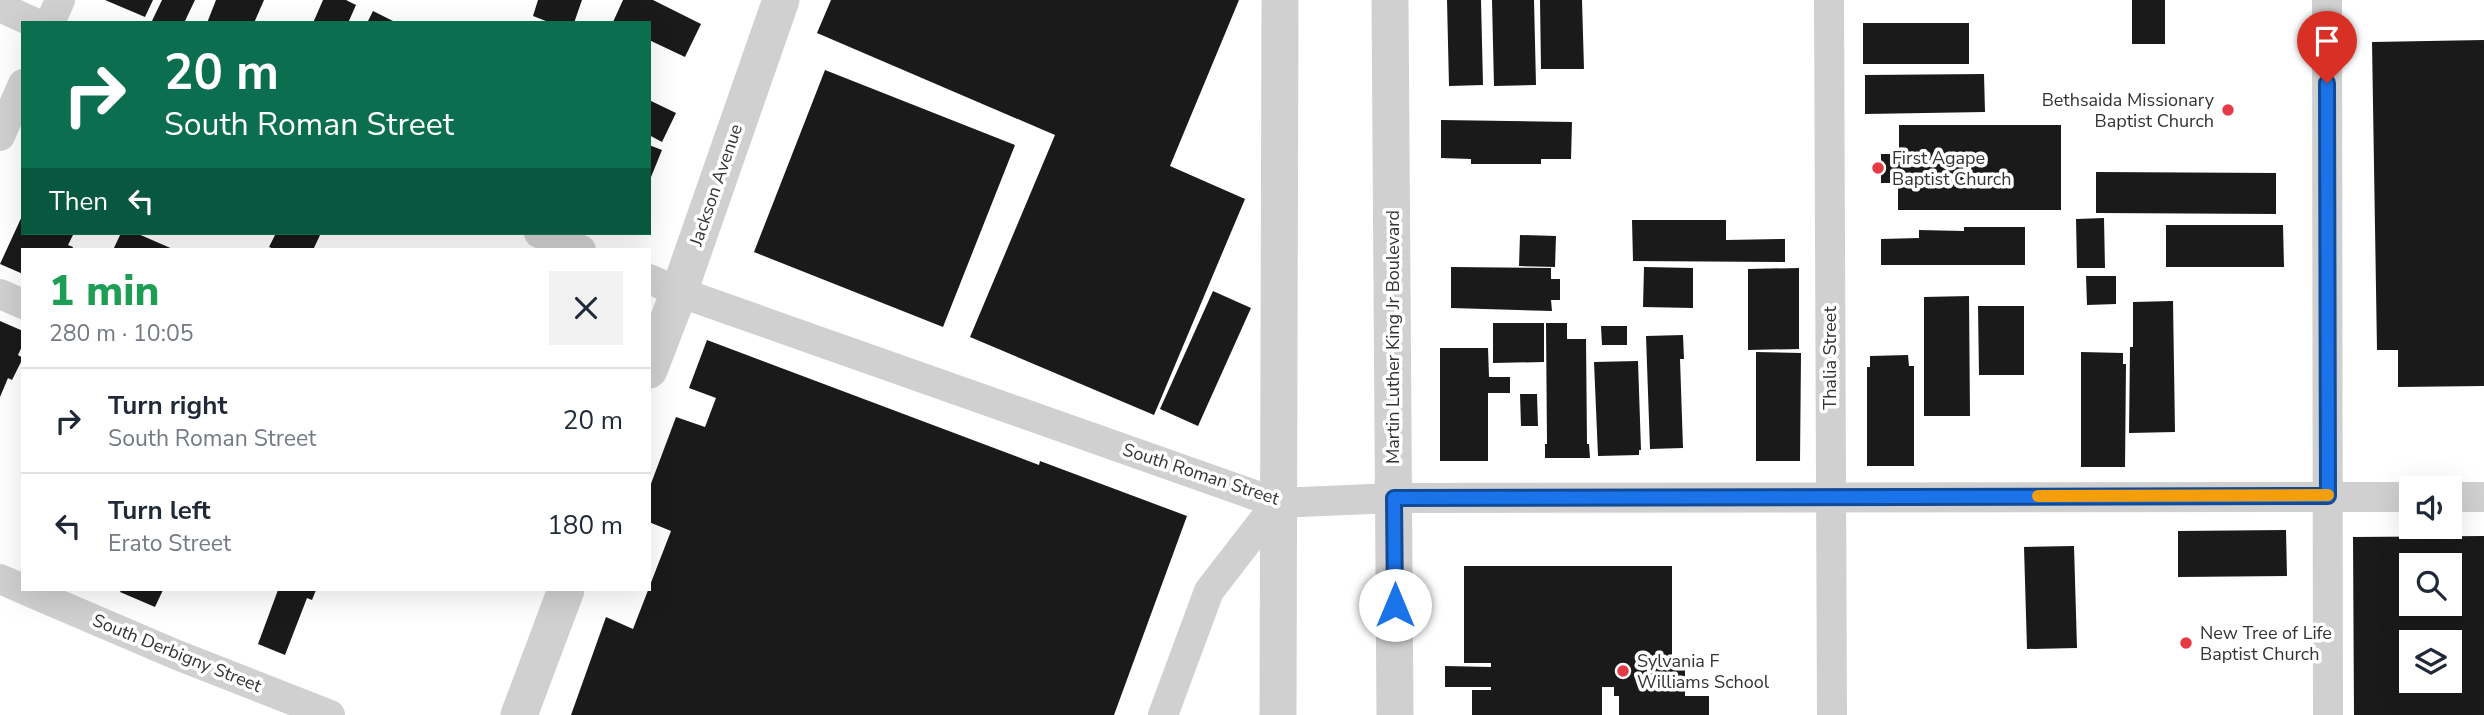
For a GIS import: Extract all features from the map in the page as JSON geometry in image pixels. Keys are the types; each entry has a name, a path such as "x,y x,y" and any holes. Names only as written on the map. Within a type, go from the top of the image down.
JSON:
{"street":[{"path":"51,21 60,0"},
{"name":"Jackson Avenue","path":"651,359 664,285 781,0"},
{"path":"1278,715 1280,0"},
{"name":"Martin Luther King Jr Boulevard","path":"1390,0 1395,715"},
{"name":"Thalia Street","path":"1829,0 1832,715"},
{"path":"2327,0 2328,715"},
{"path":"0,7 31,21"},
{"path":"0,135 21,88"},
{"path":"544,235 576,248"},
{"name":"South Roman Street","path":"664,285 1277,503 1394,498 2399,497"},
{"path":"0,294 21,303"},
{"path":"2462,497 2484,497"},
{"path":"1163,715 1209,592 1277,503"},
{"name":"South Derbigny Street","path":"0,579 21,588"},
{"name":"South Derbigny Street","path":"29,591 177,655 330,715"},
{"path":"519,715 566,591"}],"building":[{"path":"105,0 153,0 145,17"},
{"path":"162,0 195,0 185,21 152,21"},
{"path":"216,0 264,0 255,21 208,21"},
{"path":"323,0 346,0 356,5 349,21 314,21"},
{"path":"538,0 582,0 575,21 546,21 533,16"},
{"path":"623,0 653,0 701,24 685,57 651,41 651,21 613,21"},
{"path":"831,0 1239,0 1170,166 1245,199 1154,415 970,337 1055,135 817,33"},
{"path":"1447,0 1481,0 1483,85 1449,86"},
{"path":"1492,0 1534,0 1536,85 1494,86"},
{"path":"1540,0 1582,0 1584,69 1541,69"},
{"path":"2132,0 2165,0 2165,44 2132,44"},
{"path":"373,11 393,21 368,21"},
{"path":"1863,23 1969,23 1969,64 1863,64"},
{"path":"2484,40 2484,386 2398,387 2398,350 2377,350 2372,42"},
{"path":"825,70 1015,145 943,327 754,252"},
{"path":"1984,74 1985,112 1865,114 1865,75"},
{"path":"651,101 676,113 662,142 651,136"},
{"path":"1441,120 1572,122 1571,159 1541,159 1541,164 1471,164 1471,159 1441,158"},
{"path":"1899,125 2061,125 2061,210 1898,210 1898,183 1881,183 1881,154 1899,154"},
{"path":"651,146 662,150 651,177"},
{"path":"2096,172 2276,173 2276,214 2096,213"},
{"path":"21,218 21,235 73,235 68,245 73,248 21,248 21,273 0,264"},
{"path":"2104,218 2105,268 2077,268 2076,219"},
{"path":"1632,220 1726,220 1726,240 1785,239 1785,262 1633,261"},
{"path":"2166,225 2283,225 2284,267 2166,267"},
{"path":"1964,227 2025,227 2025,265 1881,265 1881,239 1919,238 1919,230 1964,231"},
{"path":"120,235 141,235 170,248 114,248"},
{"path":"275,235 320,235 314,248 269,247"},
{"path":"1520,235 1556,236 1555,267 1519,266"},
{"path":"1451,267 1551,268 1551,279 1560,279 1560,300 1551,300 1552,311 1451,308"},
{"path":"1644,267 1693,268 1693,308 1643,307"},
{"path":"1799,268 1799,349 1748,350 1748,269"},
{"path":"2086,276 2116,276 2116,304 2087,305"},
{"path":"1213,291 1251,308 1198,426 1160,409"},
{"path":"1969,296 1970,416 1924,416 1924,297"},
{"path":"2173,301 2175,432 2129,433 2133,302"},
{"path":"1978,306 2024,306 2024,375 1979,375"},
{"path":"0,321 21,330 21,348 18,355 21,362 12,380 8,378 0,397"},
{"path":"1493,323 1544,323 1544,362 1493,363"},
{"path":"1546,323 1567,323 1567,339 1586,339 1587,444 1590,458 1545,458"},
{"path":"1601,326 1627,326 1627,345 1602,345"},
{"path":"1683,335 1684,359 1680,359 1683,448 1650,449 1646,336"},
{"path":"707,340 1039,465 1040,461 1187,516 1114,715 571,715 606,617 633,629 648,591 651,591 651,583 671,531 651,523 651,484 676,417 705,427 716,398 689,388"},
{"path":"1440,348 1488,348 1489,377 1510,377 1510,393 1488,393 1488,461 1440,461"},
{"path":"1756,352 1801,353 1800,461 1756,461"},
{"path":"2081,352 2123,353 2123,364 2126,364 2125,467 2081,467"},
{"path":"1908,355 1909,366 1914,366 1914,466 1867,466 1867,367 1870,367 1870,356"},
{"path":"1638,361 1639,455 1598,456 1594,362"},
{"path":"1520,394 1537,394 1538,426 1521,426"},
{"path":"2286,530 2287,576 2178,577 2178,531"},
{"path":"2462,536 2484,536 2484,715 2354,715 2353,537 2462,539"},
{"path":"2074,546 2077,648 2027,649 2024,547"},
{"path":"1464,566 1672,566 1672,662 1656,663 1656,666 1685,665 1685,696 1709,696 1709,715 1619,715 1619,696 1614,696 1614,687 1602,687 1602,715 1472,715 1472,690 1491,690 1491,687 1445,687 1445,666 1491,667 1491,663 1464,663"},
{"path":"120,591 163,591 155,607"},
{"path":"278,591 316,591 312,600 307,598 285,655 258,644"}],"slow traffic":[{"path":"2038,496 2328,495"}],"place":[{"name":"Bethsaida Missionary Baptist Church","path":"2228,110"},
{"name":"First Agape Baptist Church","path":"1878,168"},
{"name":"New Tree of Life Baptist Church","path":"2186,643"},
{"name":"Sylvania F Williams School","path":"1623,671"}],"route":[{"path":"1395,605 1394,498 2328,496 2327,83"}]}
